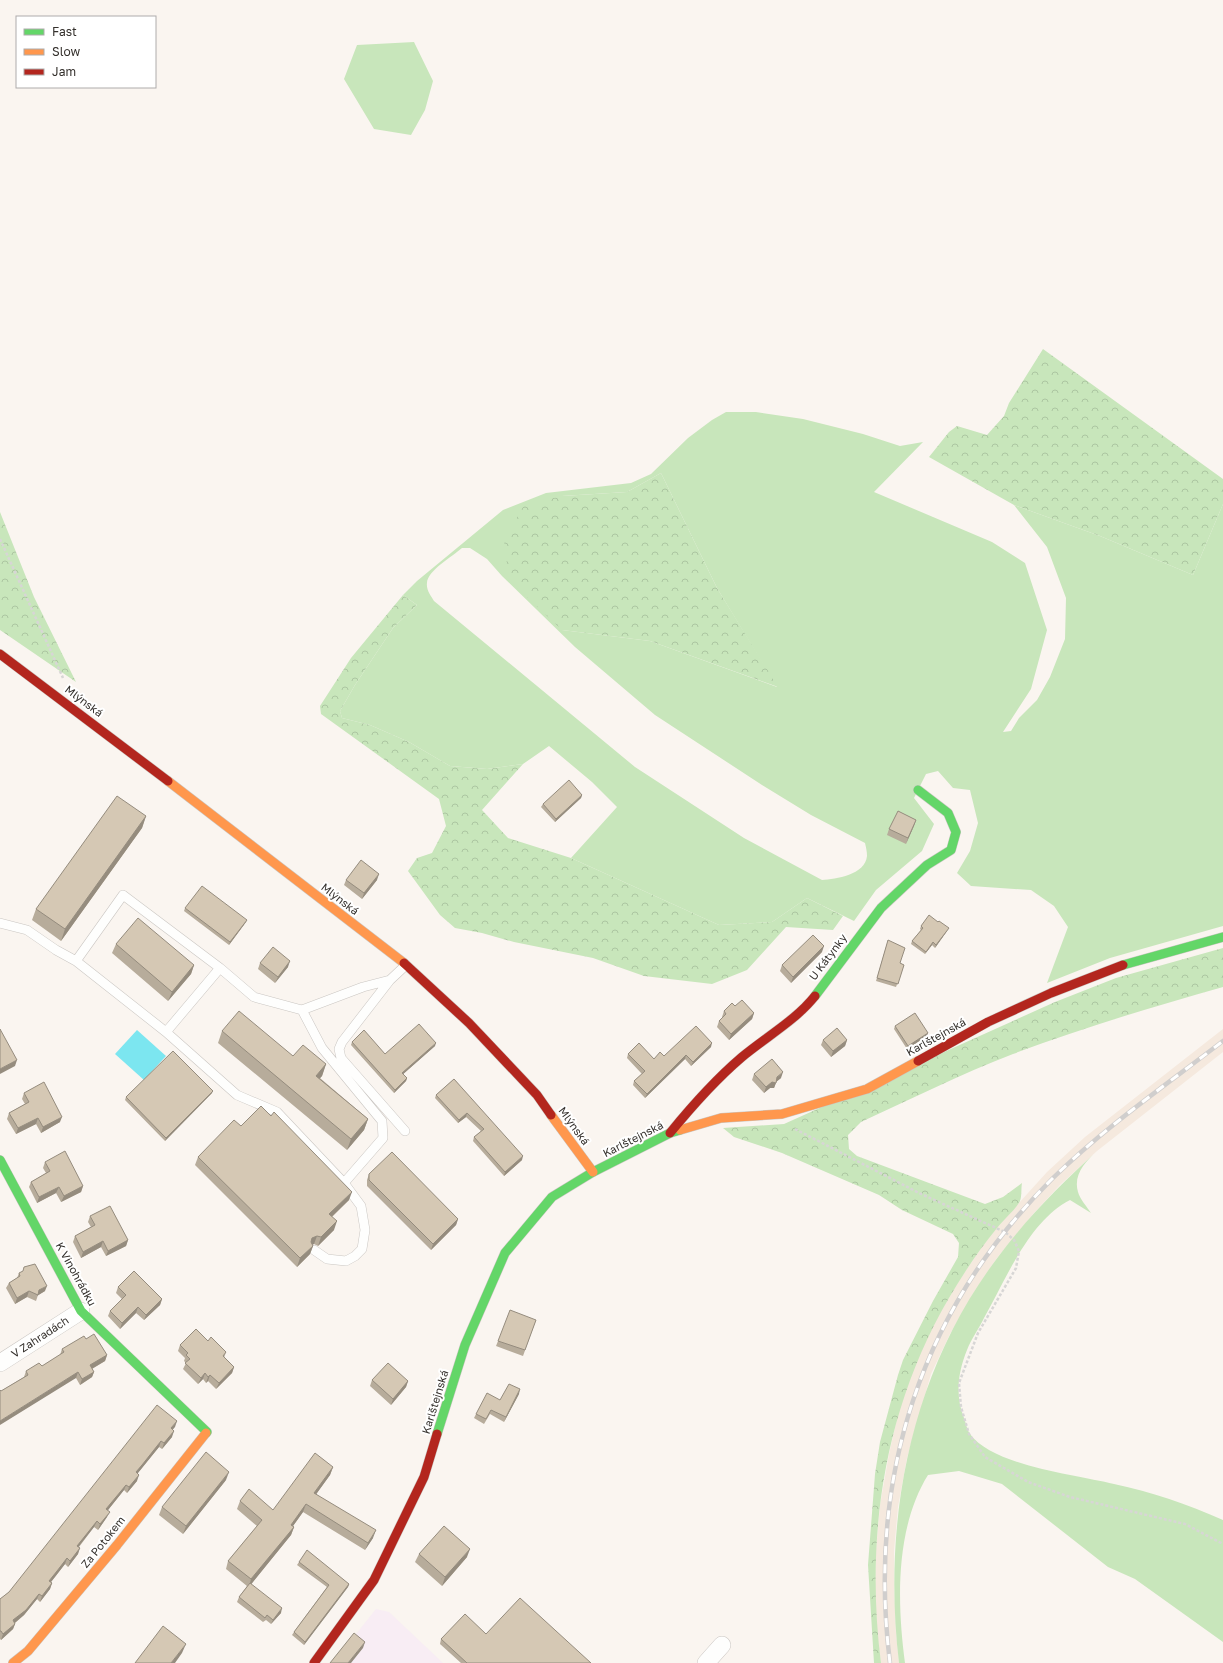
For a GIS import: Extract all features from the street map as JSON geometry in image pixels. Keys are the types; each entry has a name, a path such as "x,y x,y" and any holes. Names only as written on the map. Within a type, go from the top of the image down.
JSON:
{"street":[{"name":"Mlýnská","path":"0,654 406,965 469,1022 537,1095 593,1172"},
{"name":"U Kátynky","path":"670,1133 693,1104 741,1058 794,1016 813,998 881,908 927,865 951,850 956,832 948,813 918,790"},
{"name":"Karlštejnská","path":"314,1663 374,1580 424,1477 465,1345 505,1253 552,1197 593,1172 616,1162 670,1133 721,1118 782,1114 867,1089 988,1022 1051,992 1113,968 1223,937"},
{"name":"K Vinohrádku","path":"0,1160 81,1311 207,1432"},
{"name":"V Zahradách","path":"0,1363 81,1311"},
{"name":"Za Potokem","path":"13,1663 28,1651 112,1551 207,1432"},
{"path":"706,1663 722,1645"}],"lane":[{"path":"76,961 123,895 220,968 254,997 302,1010 363,987 390,980"},
{"path":"0,923 27,930 56,950 76,961 166,1032 237,1095 277,1112 344,1183 361,1206 365,1230 362,1249 355,1256 346,1261 328,1259 314,1250"},
{"path":"405,1131 341,1058 339,1049 342,1042 390,980 406,965"},
{"path":"166,1032 220,968"},
{"path":"302,1010 322,1048 382,1121 383,1138 344,1183"}],"path":[{"path":"0,539 66,684"},
{"path":"767,1115 919,1194 1005,1232 1014,1240 1019,1251 1016,1268 978,1333 959,1383 961,1407 969,1434 985,1457 1028,1482 1070,1497 1185,1524 1223,1544"}],"shaded area":[{"path":"1223,1029 1223,1052 1097,1151 1060,1185 1034,1213 997,1258 976,1289 950,1334 931,1374 907,1458 898,1507 894,1551 894,1589 899,1663 881,1663 877,1634 875,1589 876,1550 880,1505 899,1410 914,1367 933,1325 960,1279 982,1247 998,1226 1047,1172 1085,1137"},
{"path":"376,1609 389,1612 443,1663 333,1663"}],"green space":[{"path":"414,42 433,81 425,110 411,135 374,129 344,79 357,45"},
{"path":"1043,349 1223,479 1223,504 1193,575 1100,536 1014,505 929,457 949,432 957,426 987,435 1004,416 1009,403"},
{"path":"726,412 756,412 803,419 863,434 900,446 923,442 874,492 992,542 1025,563 1047,630 1031,689 1003,732 1011,731 1019,718 1037,700 1050,677 1065,639 1066,598 1047,547 1014,505 1100,536 1193,575 1223,504 1223,926 1110,958 1047,983 1068,927 1054,906 1031,890 971,886 957,873 970,851 978,823 970,790 953,788 938,771 926,774 914,798 934,824 922,851 876,890 854,921 807,898 772,922 719,925 571,858 617,807 592,782 549,746 523,764 487,769 450,766 409,742 370,725 342,718 340,711 355,685 393,628 417,605 403,595 417,581 503,510 546,493 631,483 651,474 688,438 712,420","holes":["661,473 717,588 777,687 650,641 562,630 562,496 627,492","462,548 470,548 487,559 502,576 575,647 655,715 811,815 865,843 867,856 861,868 849,875 822,880 744,838 635,767 434,601 427,588 428,578 441,564"]},
{"path":"661,473 717,588 778,687 650,641 562,630 509,580 504,541 524,505 562,496 627,492"},
{"path":"0,512 34,597 76,682 0,630"},
{"path":"403,595 417,605 393,628 355,685 340,711 342,718 370,725 409,742 450,766 487,769 523,764 482,810 508,838 571,858 719,925 772,922 807,898 843,916 833,930 786,927 747,970 712,984 644,976 593,958 455,928 440,915 408,871 417,858 432,853 446,826 439,799 321,714 320,706 351,658"},
{"path":"1223,948 1223,987 1117,1018 1013,1054 955,1078 861,1122 848,1135 849,1149 857,1156 985,1204 1003,1197 1022,1183 1020,1201 1013,1211 999,1225 972,1262 949,1298 927,1340 909,1384 895,1429 885,1475 878,1521 876,1568 877,1616 881,1663 874,1663 868,1565 875,1474 880,1442 903,1360 933,1301 958,1257 959,1243 953,1234 902,1210 879,1195 782,1153 734,1137 723,1128 784,1124 1055,1002 1116,978"},
{"path":"1097,1151 1084,1164 1077,1180 1079,1195 1091,1213 1070,1200 1055,1210 1042,1222 1020,1252 967,1350 961,1367 959,1384 959,1401 961,1409 970,1434 981,1445 997,1454 1016,1462 1037,1468 1128,1487 1156,1495 1223,1520 1223,1642 1135,1579 1108,1567 1002,1484 959,1471 928,1475 917,1496 909,1518 901,1566 900,1591 902,1640 905,1663 899,1663 895,1610 895,1556 900,1503 909,1450 924,1399 943,1349 968,1302 998,1257 1045,1202"}],"water":[{"path":"137,1030 166,1056 144,1080 115,1054"}],"building":[{"path":"569,780 582,795 556,819 543,804"},
{"path":"117,796 146,816 65,929 36,909"},
{"path":"898,811 916,820 908,838 889,829"},
{"path":"361,860 379,874 364,893 346,880"},
{"path":"202,886 247,920 230,942 185,908"},
{"path":"929,915 949,928 936,945 933,942 926,952 912,941 923,928 921,926"},
{"path":"138,918 194,965 172,992 116,944"},
{"path":"813,935 824,946 793,977 782,965"},
{"path":"888,940 905,948 900,963 904,965 898,984 877,978"},
{"path":"273,947 290,961 278,977 260,963"},
{"path":"742,1000 754,1013 731,1034 719,1021 726,1014 724,1011 732,1003 735,1006"},
{"path":"239,1011 293,1056 303,1045 326,1064 316,1076 368,1119 351,1139 222,1031"},
{"path":"915,1013 928,1033 908,1046 895,1026"},
{"path":"419,1024 436,1043 402,1073 407,1078 395,1090 352,1042 364,1030 385,1054"},
{"path":"696,1026 712,1043 693,1062 686,1055 647,1094 634,1081 645,1071 628,1054 639,1043 654,1059 660,1052 664,1056"},
{"path":"837,1028 847,1040 833,1051 823,1040"},
{"path":"0,1029 17,1060 0,1069"},
{"path":"173,1051 213,1091 166,1138 126,1097"},
{"path":"772,1059 783,1072 777,1077 776,1083 772,1082 766,1087 754,1074"},
{"path":"454,1079 523,1156 505,1172 474,1137 484,1129 467,1113 459,1120 436,1095"},
{"path":"44,1082 62,1117 43,1127 38,1118 18,1128 9,1113 29,1102 24,1093"},
{"path":"261,1106 271,1116 274,1112 352,1192 329,1214 337,1221 321,1237 317,1236 312,1238 311,1242 313,1246 300,1258 198,1157 234,1120 241,1126"},
{"path":"65,1151 83,1186 64,1196 59,1187 39,1197 31,1182 50,1171 45,1162"},
{"path":"392,1152 458,1219 433,1244 369,1180 369,1174"},
{"path":"110,1206 128,1240 108,1251 103,1241 83,1252 75,1236 95,1225 90,1216"},
{"path":"35,1264 47,1286 39,1290 38,1295 29,1291 17,1298 9,1283 20,1276 19,1273 23,1271 24,1267"},
{"path":"134,1271 162,1299 146,1315 138,1307 122,1323 110,1311 126,1295 118,1287"},
{"path":"510,1310 536,1320 525,1350 498,1341"},
{"path":"196,1329 208,1341 211,1337 226,1352 223,1356 234,1367 219,1383 210,1375 208,1377 205,1373 201,1378 185,1363 190,1359 186,1355 188,1353 180,1345"},
{"path":"94,1334 107,1355 90,1365 94,1372 82,1379 78,1372 0,1421 0,1390 1,1391 28,1375 26,1371 39,1363 42,1366 64,1352 62,1349 84,1336 86,1339"},
{"path":"388,1363 408,1381 393,1399 372,1380"},
{"path":"509,1384 520,1389 506,1417 491,1410 486,1419 476,1414 487,1393 500,1400"},
{"path":"157,1405 177,1421 171,1428 174,1431 164,1443 161,1441 136,1472 139,1475 129,1487 126,1485 106,1509 110,1512 100,1524 97,1521 77,1546 80,1548 70,1561 67,1558 49,1581 52,1583 42,1596 39,1594 26,1610 13,1620 15,1624 3,1634 0,1631 0,1599 9,1592"},
{"path":"206,1452 229,1472 186,1526 162,1507"},
{"path":"315,1453 333,1467 314,1493 376,1530 368,1543 306,1504 291,1525 294,1527 251,1579 228,1561 262,1520 240,1501 249,1489 273,1510"},
{"path":"444,1526 470,1549 445,1577 419,1554"},
{"path":"307,1550 349,1584 305,1642 294,1632 329,1585 299,1562"},
{"path":"250,1583 282,1608 273,1620 267,1615 265,1618 239,1597"},
{"path":"520,1598 591,1663 467,1663 441,1639 465,1614 486,1634"},
{"path":"163,1626 186,1644 171,1663 135,1663"},
{"path":"354,1633 365,1642 348,1663 330,1663"}],"railway":[{"path":"890,1663 885,1594 887,1528 896,1463 913,1401 937,1341 968,1283 1007,1229 1053,1178 1073,1159 1093,1141 1223,1041"}],"traffic: fast":[{"path":"815,996 881,908 927,865 951,850 956,832 948,813 918,790"},
{"path":"1123,965 1223,937"},
{"path":"437,1434 465,1345 505,1253 552,1197 593,1172 670,1133 680,1130"},
{"path":"0,1160 81,1311 207,1432 206,1433"}],"traffic: slow":[{"path":"168,781 404,963"},
{"path":"680,1130 721,1118 782,1114 867,1089 918,1061"},
{"path":"551,1115 593,1172"},
{"path":"13,1663 28,1651 117,1545 206,1433"}],"traffic: jam":[{"path":"0,654 168,781"},
{"path":"404,963 469,1023 537,1095 551,1115"},
{"path":"918,1061 988,1022 1051,993 1123,965"},
{"path":"670,1133 695,1103 722,1075 742,1057 790,1021 815,996"},
{"path":"314,1663 374,1580 424,1477 437,1434"}]}
